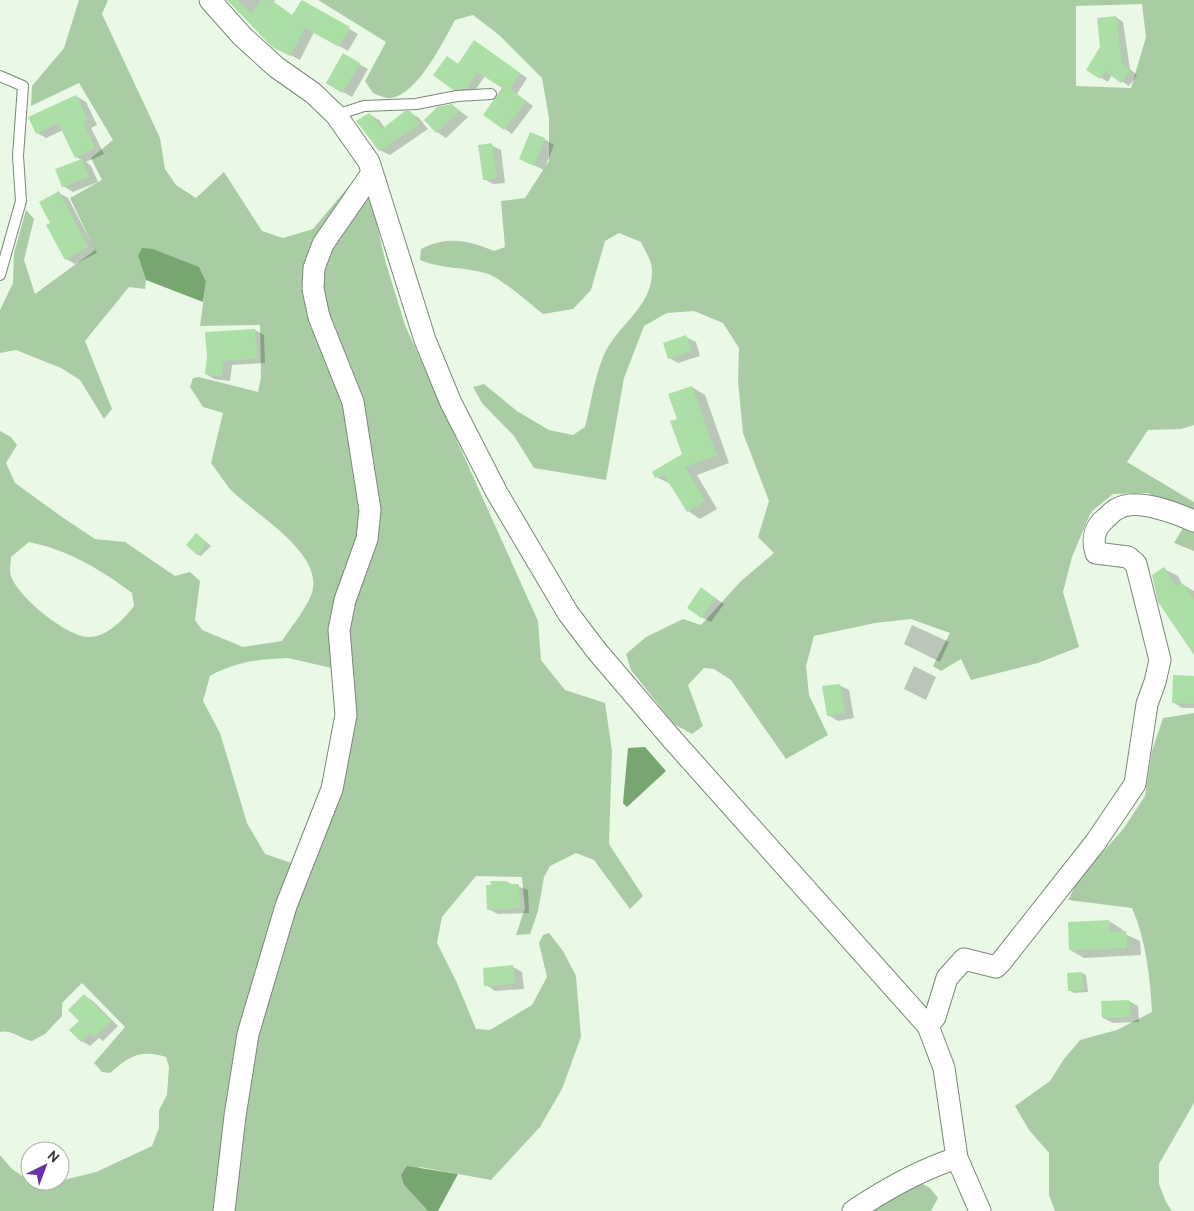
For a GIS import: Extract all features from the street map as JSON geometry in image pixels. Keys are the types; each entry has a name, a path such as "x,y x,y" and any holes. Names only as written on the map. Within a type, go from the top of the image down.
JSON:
{"street":[{"path":"210,0 242,36 276,67 313,93 336,115 369,162 425,340 451,403 497,493 568,613 596,650 671,738 928,1026 944,1068 957,1158 980,1211"},
{"path":"224,1211 235,1116 248,1034 286,906 332,788 346,715 340,630 345,600 367,540 370,510 353,402 319,317 313,289 314,268 323,244 372,173"},
{"path":"928,1026 935,1016 947,978 964,960 988,967 996,967 1001,962 1101,835 1135,784 1147,704 1160,660 1136,564 1128,557 1096,553 1093,542 1098,525 1117,508 1134,503 1177,514 1194,521"},
{"path":"853,1211 901,1181 931,1166 957,1158"}],"lane":[{"path":"0,76 23,86 18,156 21,201 0,275"},
{"path":"336,115 364,106 416,104 457,96 491,94"}],"shaded area":[{"path":"79,0 108,0 102,14 160,138 165,169 176,185 196,198 224,172 262,231 283,238 313,229 360,173 371,198 385,260 405,325 538,621 541,660 565,690 605,703 612,751 609,844 643,896 630,909 594,860 576,853 550,866 544,877 538,911 530,934 516,935 525,908 522,877 476,876 442,917 437,943 457,983 476,1029 490,1030 532,1005 547,977 539,943 543,935 549,933 563,951 576,976 581,1037 562,1089 540,1127 491,1180 420,1167 404,1185 428,1211 0,1211 0,1155 12,1169 20,1174 20,1191 70,1191 70,1178 96,1172 152,1146 159,1128 159,1110 167,1095 169,1067 166,1057 142,1054 129,1058 110,1073 102,1072 94,1063 125,1027 82,983 62,1003 62,1016 45,1034 32,1041 12,1033 0,1032 0,431 11,437 17,445 6,463 15,483 95,539 125,542 175,576 190,572 200,581 195,620 202,630 243,647 282,641 305,608 313,588 312,573 306,559 282,532 229,488 211,463 223,413 203,407 190,387 193,378 199,377 258,392 261,377 260,325 200,326 206,282 138,256 146,280 145,289 129,287 85,341 112,409 104,419 80,380 61,368 16,350 0,353 0,310 13,283 14,253 26,210 34,219 24,260 35,294 95,250 70,198 102,180 91,158 113,140 79,83 31,106 32,86 64,48","holes":["29,542 70,555 96,568 132,593 134,606 114,627 95,636 79,635 56,623 23,594 15,585 11,576 11,557","288,658 349,672 353,733 342,787 309,869 265,854 247,823 220,733 203,701 210,676 229,667 248,662"]},
{"path":"318,0 1194,0 1194,425 1181,429 1148,430 1127,462 1194,502 1194,551 1174,543 1186,523 1179,509 1148,493 1113,494 1091,512 1072,557 1063,592 1079,647 1038,663 971,680 961,659 941,671 933,666 950,633 911,619 875,623 814,636 806,666 809,695 828,735 786,759 731,680 714,669 704,668 688,685 703,726 692,734 674,724 631,670 626,654 646,637 683,619 701,625 741,581 774,553 758,537 769,501 743,433 738,381 739,348 723,323 694,311 667,313 644,326 624,378 606,480 534,468 514,436 482,403 473,387 484,384 517,411 549,430 573,435 585,427 603,357 616,335 633,316 647,295 651,283 651,263 641,242 619,233 605,241 591,290 573,309 543,314 491,275 436,265 420,260 421,249 440,242 466,242 494,251 505,247 501,201 525,198 549,161 549,118 542,78 499,35 473,15 455,20 437,53 420,77 402,94 392,98 373,93 365,81 386,42","holes":["1142,4 1146,37 1131,88 1076,86 1076,6"]},
{"path":"142,248 153,249 199,267 206,282 203,302 146,280 138,256"},
{"path":"1194,713 1194,1103 1159,1164 1159,1184 1166,1202 1172,1211 1055,1211 1049,1195 1049,1153 1029,1130 1015,1106 1050,1081 1064,1059 1080,1040 1117,1030 1152,1012 1144,946 1132,908 1068,900 1079,879 1124,828 1145,796 1152,751 1163,718"},
{"path":"645,747 666,771 627,807 623,803 628,748"},
{"path":"407,1166 458,1174 438,1211 428,1211 404,1185 401,1175"},
{"path":"923,1184 930,1188 938,1198 931,1211 864,1211 902,1190"}],"building":[{"path":"227,0 238,0 251,14 261,0 271,0 292,15 302,0 350,27 339,47 305,28 290,56 272,47"},
{"path":"1116,16 1122,64 1130,70 1121,83 1105,71 1100,79 1086,70 1100,47 1097,18"},
{"path":"474,40 520,73 510,89 526,101 504,130 483,115 502,88 477,72 466,89 453,90 433,75 447,56 458,64"},
{"path":"343,53 360,63 342,93 326,83"},
{"path":"76,95 88,120 83,122 95,148 75,158 58,123 36,134 28,117"},
{"path":"452,104 459,111 436,133 424,120 437,107"},
{"path":"405,111 410,111 420,124 379,151 356,121 369,113 382,129"},
{"path":"530,132 545,138 534,166 519,159"},
{"path":"492,143 497,178 483,180 478,145"},
{"path":"82,159 89,177 62,187 55,169"},
{"path":"59,191 88,247 65,260 46,225 50,223 39,202"},
{"path":"255,329 257,359 223,361 222,377 205,374 207,357 205,332"},
{"path":"686,335 692,351 668,359 663,343"},
{"path":"692,386 717,456 685,467 705,501 687,512 664,475 655,478 652,472 682,454 670,421 677,419 668,394"},
{"path":"196,533 207,543 197,555 186,545"},
{"path":"1164,567 1176,587 1182,583 1194,600 1194,655 1158,602 1152,575"},
{"path":"701,587 715,598 701,618 687,608"},
{"path":"1173,675 1194,676 1194,704 1172,703"},
{"path":"840,684 845,713 827,716 822,686"},
{"path":"490,881 507,881 507,884 519,884 520,908 487,910 486,885 491,885"},
{"path":"1109,920 1110,932 1126,931 1127,948 1069,950 1068,922"},
{"path":"513,965 515,984 484,986 483,968"},
{"path":"1082,972 1084,990 1068,991 1067,973"},
{"path":"84,994 111,1021 94,1037 90,1033 81,1042 69,1030 79,1021 68,1010"},
{"path":"1129,1000 1130,1017 1102,1018 1101,1001"}]}
